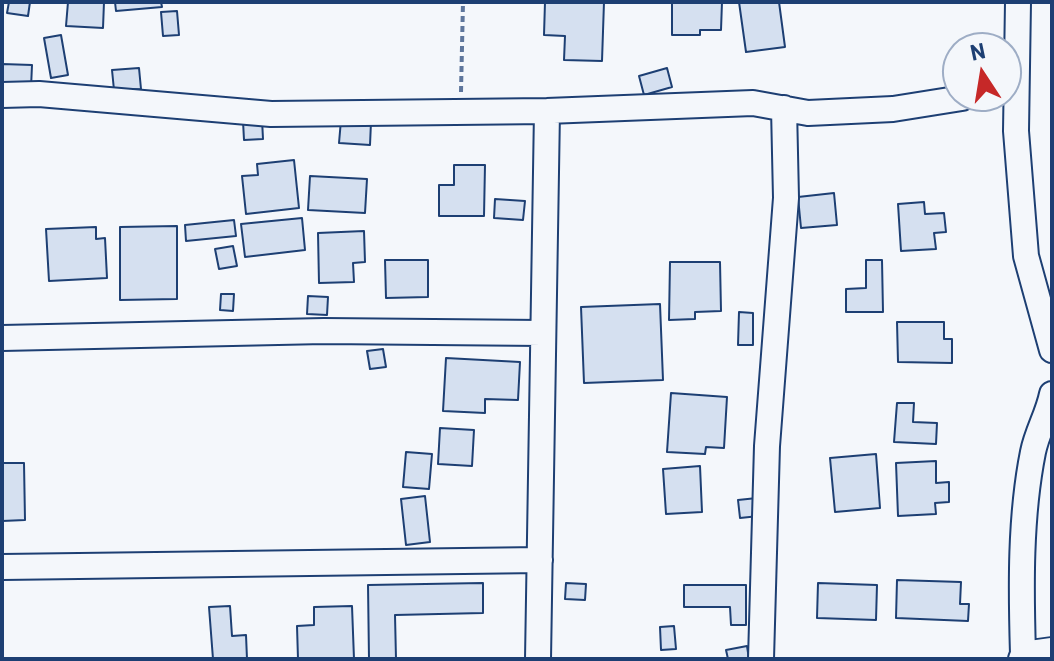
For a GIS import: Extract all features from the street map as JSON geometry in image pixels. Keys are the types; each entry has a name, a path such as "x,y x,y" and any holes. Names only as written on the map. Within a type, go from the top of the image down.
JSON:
{"street":[{"path":"1018,2 1016,131 1026,256 1052,350"},
{"path":"2,95 39,94 271,114 547,111 753,103 808,113 893,109 942,101"},
{"path":"761,659 767,446 786,198 784,108"},
{"path":"538,659 547,111"},
{"path":"2,338 324,331 542,333"},
{"path":"1051,404 1033,450 1021,602 1022,657 1052,650"},
{"path":"2,567 540,560"}],"path":[{"path":"461,111 463,2"}],"building":[{"path":"9,2 30,2 28,16 7,13"},
{"path":"68,2 104,2 103,28 66,26"},
{"path":"115,2 161,2 162,7 116,11"},
{"path":"545,2 604,2 602,61 564,60 565,36 544,35"},
{"path":"672,2 722,2 721,30 700,30 700,35 672,35"},
{"path":"739,2 779,2 785,47 746,52"},
{"path":"177,11 179,35 163,36 161,12"},
{"path":"61,35 68,75 51,78 44,38"},
{"path":"2,64 32,65 31,88 2,87"},
{"path":"139,68 141,89 114,90 112,70"},
{"path":"667,68 672,87 644,95 639,76"},
{"path":"262,119 263,139 244,140 243,121"},
{"path":"341,120 371,122 370,145 339,143"},
{"path":"294,160 299,208 246,214 242,176 258,175 257,164"},
{"path":"454,165 485,165 484,216 439,216 439,185 454,185"},
{"path":"310,176 367,179 365,213 308,210"},
{"path":"834,193 837,225 801,228 798,197"},
{"path":"495,199 525,201 523,220 494,218"},
{"path":"924,202 925,214 944,213 946,232 934,233 936,249 901,251 898,204"},
{"path":"302,218 305,250 245,257 241,224"},
{"path":"234,220 236,236 186,241 185,225"},
{"path":"177,226 177,299 120,300 120,227"},
{"path":"96,227 96,239 105,238 107,278 49,281 46,229"},
{"path":"364,231 365,262 353,263 354,282 319,283 318,233"},
{"path":"233,246 237,266 219,269 215,249"},
{"path":"385,260 428,260 428,297 386,298"},
{"path":"866,260 882,260 883,312 846,312 846,289 866,288"},
{"path":"670,262 720,262 721,311 695,312 695,319 669,320"},
{"path":"221,294 234,294 233,311 220,310"},
{"path":"308,296 328,297 327,315 307,314"},
{"path":"660,304 663,380 584,383 581,307"},
{"path":"739,312 753,313 753,345 738,345"},
{"path":"897,322 944,322 944,339 952,339 952,363 898,362"},
{"path":"383,349 386,367 370,369 367,351"},
{"path":"446,358 520,362 518,400 485,399 485,413 443,411"},
{"path":"671,393 727,397 724,448 706,447 705,454 667,452"},
{"path":"897,403 914,403 913,422 937,423 936,444 894,442"},
{"path":"440,428 474,430 472,466 438,464"},
{"path":"406,452 432,454 429,489 403,487"},
{"path":"876,454 880,508 835,512 830,458"},
{"path":"936,461 936,483 949,482 949,502 935,503 936,514 898,516 896,463"},
{"path":"2,463 24,463 25,520 2,521"},
{"path":"700,466 702,512 666,514 663,469"},
{"path":"425,496 430,542 406,545 401,499"},
{"path":"757,498 759,516 740,518 738,500"},
{"path":"897,580 961,582 960,604 969,604 968,621 896,618"},
{"path":"483,583 483,613 395,615 396,659 369,659 368,585"},
{"path":"566,583 586,584 585,600 565,599"},
{"path":"818,583 877,585 876,620 817,618"},
{"path":"684,585 746,585 746,625 731,625 730,607 684,607"},
{"path":"230,606 232,636 246,635 247,659 213,659 209,607"},
{"path":"352,606 354,659 298,659 297,626 314,625 314,607"},
{"path":"674,626 676,649 661,650 660,627"},
{"path":"747,646 749,659 728,659 726,650"}]}
